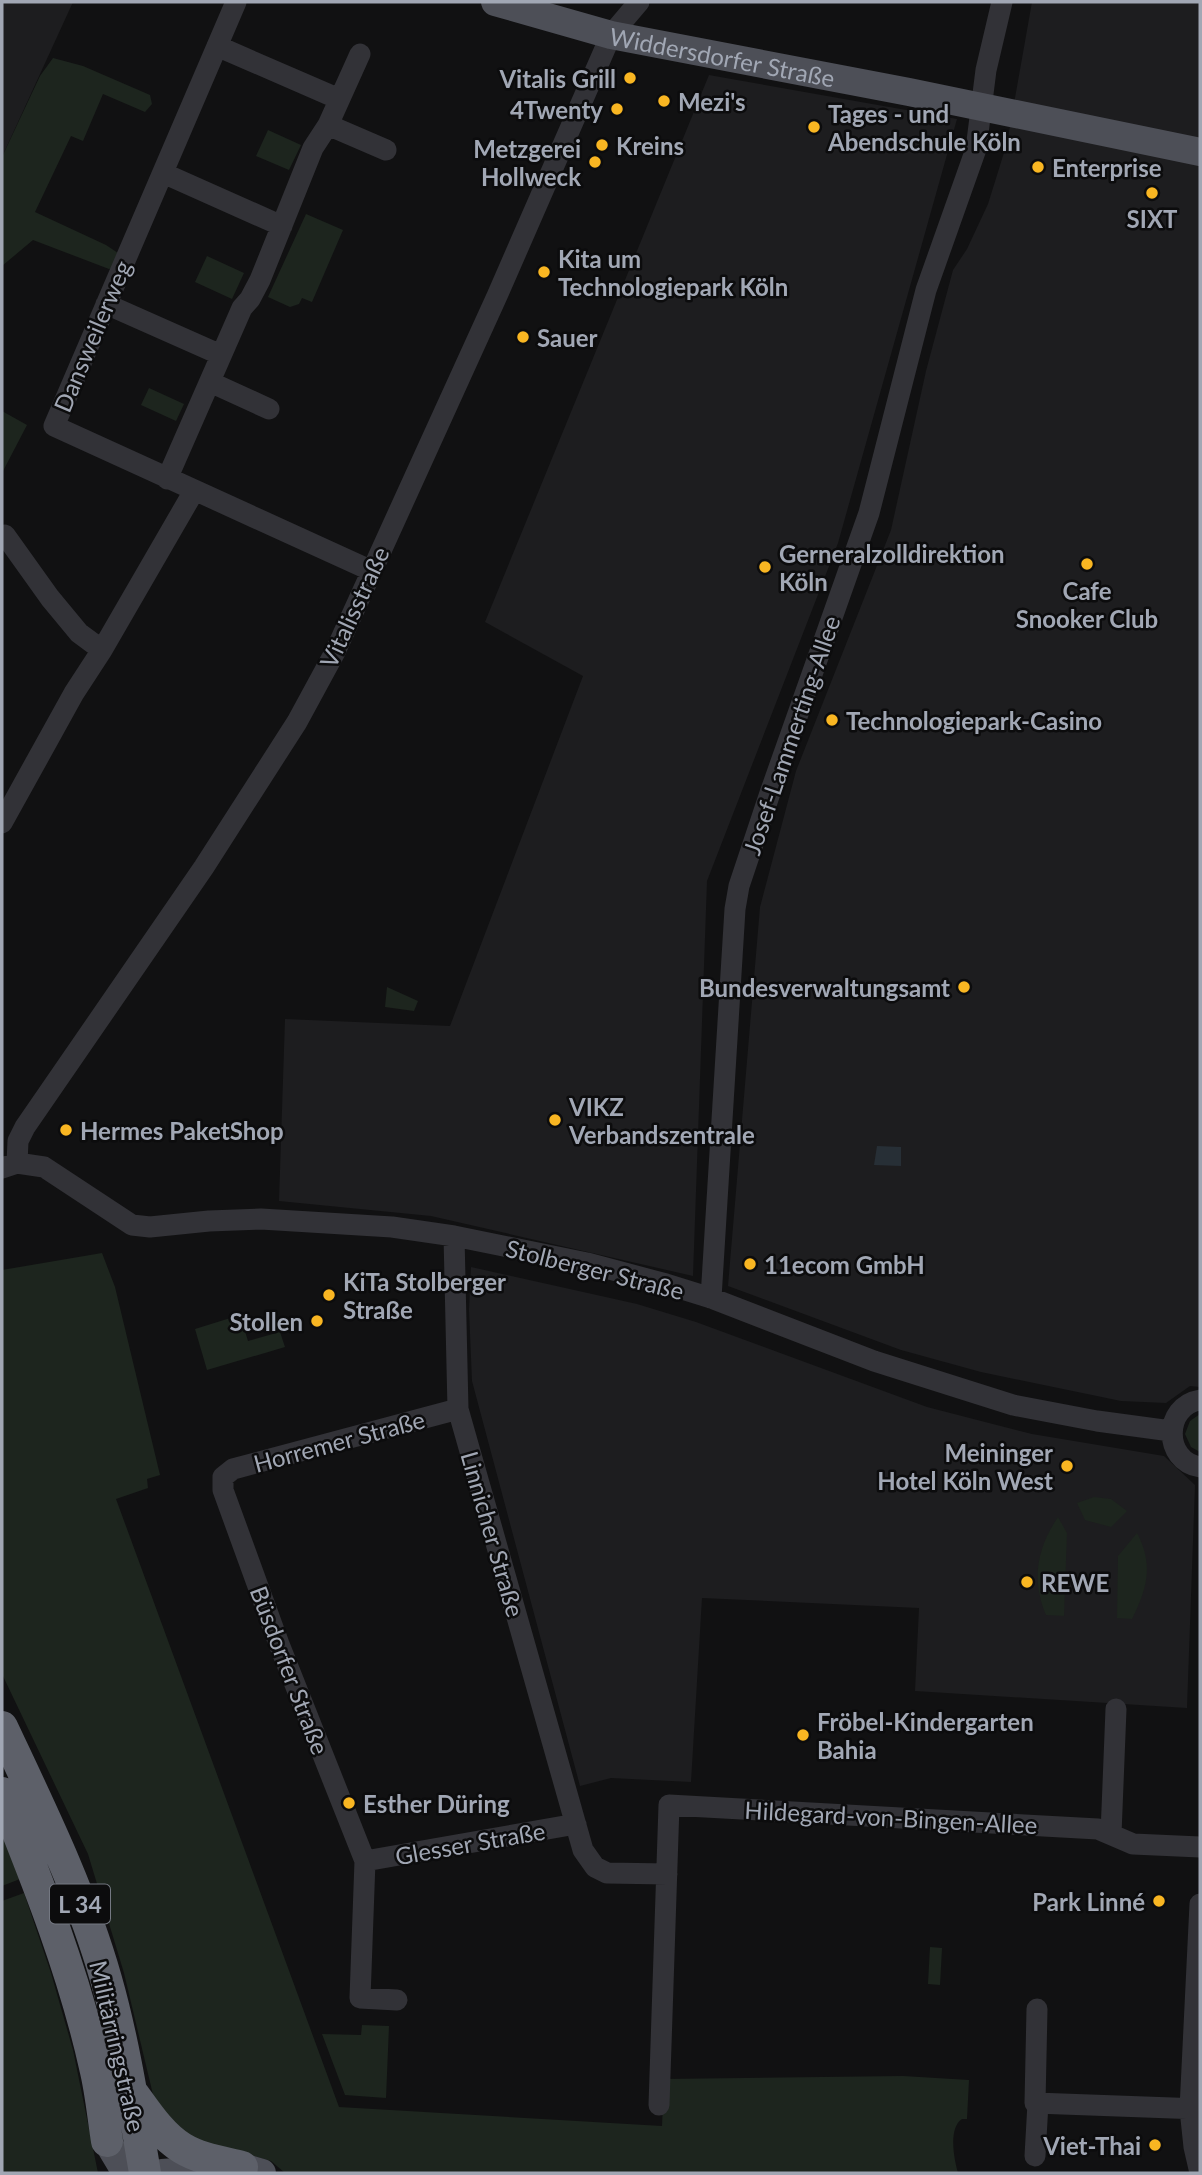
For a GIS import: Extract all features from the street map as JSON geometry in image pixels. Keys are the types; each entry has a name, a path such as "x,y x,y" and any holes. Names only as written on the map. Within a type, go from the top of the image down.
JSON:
{"highway":[{"name":"Militärringstraße","path":"2,1727 65,1861 106,1979 131,2091 145,2173"},
{"name":"Militärringstraße","path":"2,1793 41,1890 76,1997 96,2068 107,2141"},
{"path":"131,2091 147,2114 182,2148 208,2159 252,2170"}],"main road":[{"name":"Widdersdorfer Straße","path":"495,2 611,35 981,106 1200,152"},
{"name":"Militärringstraße","path":"107,2141 113,2173"},
{"path":"107,2141 126,2173"},
{"path":"162,2173 252,2170"}],"street":[{"name":"Dansweilerweg","path":"236,2 54,426 372,571"},
{"name":"Vitalisstraße","path":"10,1165 25,1127 204,867 297,722 335,652 497,296 611,35 639,2"},
{"path":"981,106 986,70 1002,2"},
{"path":"217,46 340,99"},
{"path":"167,479 242,308 260,279 313,148 328,125 360,54"},
{"name":"Josef-Lammerting-Allee","path":"711,1298 734,909 739,886 869,513 929,278 976,149 981,106"},
{"path":"328,125 386,150"},
{"path":"163,173 282,226"},
{"path":"106,304 221,355"},
{"path":"210,382 269,409"},
{"path":"3,818 194,491"},
{"path":"5,535 50,598 83,638 102,650"},
{"name":"Stolberger Straße","path":"10,1165 44,1167 132,1225 150,1227 209,1221 271,1220 392,1227 454,1236 629,1273 711,1298 874,1362 1013,1405 1097,1421 1171,1431"},
{"name":"Linnicher Straße","path":"454,1236 458,1409 583,1850 595,1867 607,1873 667,1874"},
{"path":"1200,1400 1182,1409 1175,1418 1171,1431 1178,1455 1200,1467"},
{"name":"Horremer Straße","path":"223,1476 233,1469 458,1409"},
{"name":"Büsdorfer Straße","path":"223,1476 223,1490 279,1644 365,1861"},
{"path":"1111,1834 1116,1709"},
{"name":"Hildegard-von-Bingen-Allee","path":"667,1874 670,1804 1098,1829 1133,1844 1200,1847"},
{"name":"Glesser Straße","path":"365,1861 576,1824"},
{"path":"365,1861 365,1982 360,1998 397,2000"},
{"path":"659,2105 667,1874"},
{"path":"1200,1904 1194,2147 1200,2173"},
{"path":"1037,2008 1035,2103 1195,2109"},
{"path":"1035,2156 1038,2103"}],"shaded area":[{"path":"2,2 73,2 2,157"},
{"path":"1032,2 1200,2 1200,1387 1190,1386 1166,1403 1121,1401 981,1372 901,1350 728,1286 760,907 796,771 891,530 926,371 953,270 967,249 988,204 1007,143"},
{"path":"53,58 83,66 150,95 152,104 145,112 103,94 83,141 71,136 35,212 118,253 116,267 109,269 33,240 2,266 2,157 40,76"},
{"path":"709,75 957,119 838,543 707,881 693,1276 431,1216 279,1201 285,1019 450,1026 583,676 485,622"},
{"path":"268,130 301,145 289,170 256,156"},
{"path":"306,214 343,230 312,302 302,298 299,304 290,307 268,297"},
{"path":"207,256 244,273 232,299 195,282"},
{"path":"149,388 184,404 176,421 141,405"},
{"path":"2,411 27,425 2,473"},
{"path":"387,987 418,1001 414,1011 385,1007"},
{"path":"877,1146 901,1147 901,1166 874,1165"},
{"path":"102,1253 115,1287 160,1475 147,1479 148,1488 116,1499 339,2107 662,2126 664,2079 903,2076 969,2080 967,2119 958,2123 954,2136 958,2173 285,2173 271,2161 180,2136 155,2103 124,1973 88,1854 2,1674 2,1270"},
{"path":"471,1267 637,1304 696,1322 927,1407 1032,1434 1164,1456 1195,1485 1187,1708 915,1691 919,1608 702,1598 691,1782 611,1778 580,1786 472,1381 469,1310"},
{"path":"240,1315 248,1341 280,1332 285,1347 207,1370 195,1329"},
{"path":"1200,1414 1200,1452 1191,1447 1185,1434 1190,1421"},
{"path":"1094,1497 1111,1499 1127,1511 1111,1527 1085,1520 1077,1503"},
{"path":"1058,1517 1067,1533 1064,1616 1046,1615 1041,1602 1038,1577 1038,1564 1045,1540"},
{"path":"1137,1533 1146,1556 1145,1587 1132,1619 1117,1618 1118,1556"},
{"path":"2,1826 20,1879 2,1886"},
{"path":"24,1893 73,2050 98,2173 2,2173 2,1901"},
{"path":"930,1947 942,1948 940,1985 928,1984"},
{"path":"362,2025 389,2026 386,2098 345,2095 322,2034 361,2035"}],"place":[{"name":"Vitalis Grill","path":"630,78"},
{"name":"Mezi's","path":"664,101"},
{"name":"4Twenty","path":"617,109"},
{"name":"Tages - und Abendschule Köln","path":"814,127"},
{"name":"Kreins","path":"602,145"},
{"name":"Metzgerei Hollweck","path":"595,162"},
{"name":"Enterprise","path":"1038,167"},
{"name":"SIXT","path":"1152,193"},
{"name":"Kita um Technologiepark Köln","path":"544,272"},
{"name":"Sauer","path":"523,337"},
{"name":"Cafe Snooker Club","path":"1087,564"},
{"name":"Gerneralzolldirektion Köln","path":"765,567"},
{"name":"Technologiepark-Casino","path":"832,720"},
{"name":"Bundesverwaltungsamt","path":"964,987"},
{"name":"VIKZ Verbandszentrale","path":"555,1120"},
{"name":"Hermes PaketShop","path":"66,1130"},
{"name":"11ecom GmbH","path":"750,1264"},
{"name":"KiTa Stolberger Straße","path":"329,1295"},
{"name":"Stollen","path":"317,1321"},
{"name":"Meininger Hotel Köln West","path":"1067,1466"},
{"name":"REWE","path":"1027,1582"},
{"name":"Fröbel-Kindergarten Bahia","path":"803,1735"},
{"name":"Esther Düring","path":"349,1803"},
{"name":"Park Linné","path":"1159,1901"},
{"name":"Viet-Thai","path":"1155,2145"}]}
